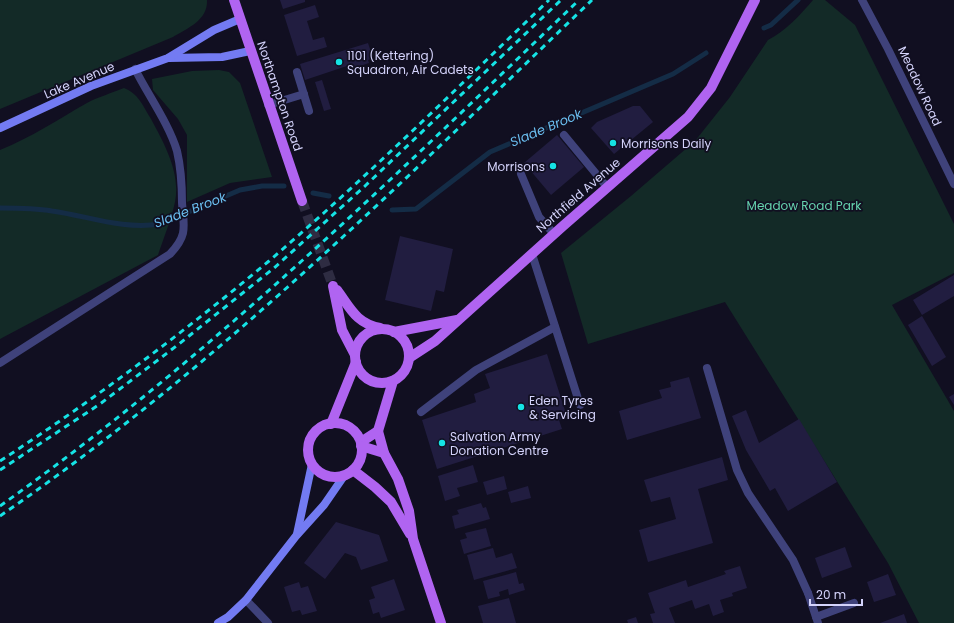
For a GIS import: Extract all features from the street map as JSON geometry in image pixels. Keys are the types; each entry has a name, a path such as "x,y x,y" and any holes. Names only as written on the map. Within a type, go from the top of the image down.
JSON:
{"main road":[{"name":"Northampton Road","path":"234,0 268,105 302,201"},
{"name":"Northfield Avenue","path":"409,358 435,342 457,320 688,117 711,88 755,0"},
{"path":"394,381 384,383 370,380 359,371 355,358 342,330 333,286 366,325 391,330 406,343 409,358 404,371 394,381 378,431 384,453 398,479 409,511 413,539 441,623"},
{"path":"331,424 355,358 358,342 368,333 380,329 391,330 457,320"},
{"path":"331,424 341,424 349,428 356,434 361,444 360,459 353,470 344,476 335,477 325,475 318,471 312,464 308,454 309,443 314,434 321,427 331,424"},
{"path":"361,444 378,431"},
{"path":"361,444 384,453"},
{"path":"353,470 391,502 413,539"}],"street":[{"name":"Meadow Road","path":"862,0 885,42 953,179"},
{"name":"Lake Avenue","path":"0,128 91,86 168,58 214,30 240,19"},
{"name":"Lake Avenue","path":"168,58 222,57 250,51"},
{"path":"0,363 170,254 180,243 184,231 177,152 170,134 135,69"},
{"path":"297,72 309,111"},
{"path":"268,105 304,94"},
{"path":"564,135 607,187"},
{"path":"521,174 539,217 554,234"},
{"path":"532,254 580,404"},
{"path":"421,412 476,370 555,327"},
{"path":"707,368 737,470 748,493 793,560 808,593 817,620 854,603"},
{"path":"296,536 312,464"},
{"path":"218,623 228,617 246,600 296,536 324,505 344,476"},
{"path":"246,600 268,623"}],"green space":[{"path":"0,0 207,0 204,13 201,18 191,27 173,37 0,109"},
{"name":"Meadow Road Park","path":"813,0 825,0 855,25 954,224 954,273 892,305 954,411 954,623 919,623 888,563 725,302 588,344 561,253 695,141 730,97 768,40 787,27"},
{"path":"219,70 229,72 240,83 272,177 230,183 187,202 187,135 178,119 153,90 152,79 192,71"},
{"path":"124,88 129,90 137,97 151,119 166,148 176,180 175,202 158,255 0,339 0,150 34,134 91,101"}],"building":[{"path":"280,0 305,0 305,2 283,9"},
{"path":"315,5 319,17 307,21 313,40 324,37 327,47 297,56 284,15"},
{"name":"1101 (Kettering) Squadron, Air Cadets","path":"368,43 373,58 368,60 369,63 351,69 350,65 305,80 300,64"},
{"path":"322,80 331,109 324,111 315,82"},
{"path":"633,106 640,106 653,122 614,154 591,128 597,122"},
{"path":"557,135 584,167 551,195 524,163"},
{"path":"400,236 453,249 444,292 436,290 431,311 385,300"},
{"path":"954,275 954,296 922,315 913,300"},
{"path":"922,316 946,357 932,366 908,325"},
{"path":"547,354 567,417 559,420 562,429 437,469 422,420 476,402 474,394 490,388 485,374"},
{"path":"689,377 701,418 627,440 619,411 662,398 659,390 671,387 670,382"},
{"path":"954,394 954,405 949,397"},
{"path":"746,410 759,443 799,419 837,482 788,511 775,488 770,491 746,450 732,416"},
{"path":"722,457 728,480 698,489 713,543 648,562 639,530 676,519 670,497 651,502 644,480"},
{"path":"473,465 478,482 457,488 460,496 445,501 438,476"},
{"path":"504,476 507,489 487,495 483,482"},
{"path":"528,486 531,498 511,503 508,492"},
{"path":"481,503 483,508 486,507 490,519 455,529 452,516 459,514 457,510"},
{"path":"336,522 379,535 388,561 361,570 356,557 345,553 325,579 304,563"},
{"path":"486,528 491,546 464,554 460,540 467,538 465,533"},
{"path":"845,547 852,567 822,578 815,558"},
{"path":"493,548 496,558 512,553 517,568 474,580 467,555"},
{"path":"740,566 747,588 732,593 733,596 720,600 724,612 713,616 709,604 695,609 692,600 669,608 675,623 653,623 650,614 655,613 648,593 686,580 688,587 726,574 724,571"},
{"path":"516,572 519,584 523,583 525,590 509,595 508,589 499,592 500,596 488,599 483,581"},
{"path":"888,574 896,595 874,602 867,582"},
{"path":"394,579 405,610 381,618 379,612 373,614 369,600 375,598 371,587"},
{"path":"299,582 301,588 308,586 317,611 302,615 300,610 292,612 284,587"},
{"path":"509,598 516,623 483,623 478,606"},
{"path":"904,614 907,623 880,623"},
{"path":"636,617 638,623 628,623 627,620"}],"waterway":[{"name":"Slade Brook","path":"764,28 771,25 798,0"},
{"name":"Slade Brook","path":"392,210 416,209 490,152 673,74 706,53"},
{"name":"Slade Brook","path":"0,208 46,210 119,224 160,224 240,190 262,186 284,186"},
{"name":"Slade Brook","path":"313,193 329,196"}],"tunnel":[{"path":"302,201 333,286"}],"railway":[{"path":"0,461 70,414 138,365 269,261 376,165 549,0"},
{"path":"0,470 100,404 179,344 274,268 365,186 561,0"},
{"path":"0,506 78,449 227,327 370,199 579,0"},
{"path":"0,516 80,459 157,398 232,335 379,204 592,0"}],"place":[{"name":"1101 (Kettering) Squadron, Air Cadets","path":"339,62"},
{"name":"Morrisons Daily","path":"613,143"},
{"name":"Morrisons","path":"553,166"},
{"name":"Eden Tyres & Servicing","path":"521,407"},
{"name":"Salvation Army Donation Centre","path":"442,443"}]}
